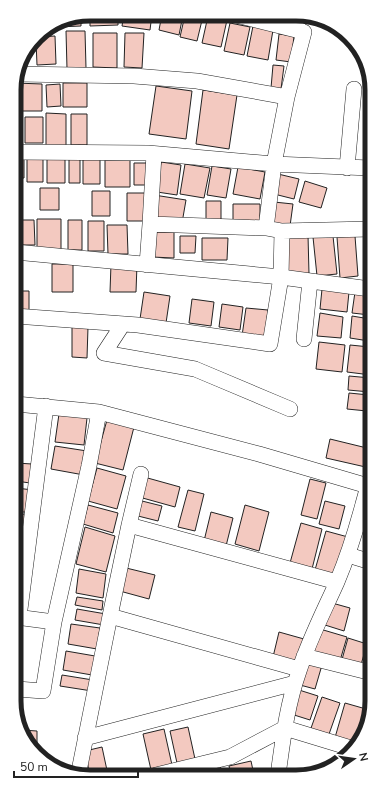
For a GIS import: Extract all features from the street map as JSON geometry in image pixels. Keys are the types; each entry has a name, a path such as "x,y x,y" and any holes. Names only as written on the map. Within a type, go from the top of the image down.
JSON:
{"street":[{"path":"266,228 274,164 287,97 304,32 298,23 282,21"},
{"path":"23,74 134,76 198,81 287,97"},
{"path":"347,168 354,89"},
{"path":"21,152 154,154 274,164 365,168"},
{"path":"147,265 154,154"},
{"path":"150,224 266,228 282,231 365,229"},
{"path":"21,316 123,324 270,344 281,277 282,231"},
{"path":"21,253 281,277 365,287"},
{"path":"304,339 310,281"},
{"path":"123,324 104,353 195,369 290,409"},
{"path":"21,404 99,412 365,480"},
{"path":"21,588 46,406"},
{"path":"21,689 43,691 54,622 99,412"},
{"path":"79,769 128,525 141,474"},
{"path":"279,770 288,706 299,669 320,616 337,582 365,510"},
{"path":"128,525 337,582"},
{"path":"348,555 365,560"},
{"path":"110,616 299,669 365,673"},
{"path":"21,618 54,622"},
{"path":"85,738 299,669"},
{"path":"177,770 230,757 285,728 334,743"}],"building":[{"path":"90,21 118,21 118,25 90,26"},
{"path":"123,21 151,21 150,30 122,26"},
{"path":"161,21 182,21 179,35 159,30"},
{"path":"184,21 202,21 197,41 180,37"},
{"path":"207,21 227,21 221,47 202,43"},
{"path":"81,22 81,26 64,27"},
{"path":"230,23 250,27 244,55 224,51"},
{"path":"253,26 273,30 268,60 247,56"},
{"path":"66,31 85,31 86,68 67,69"},
{"path":"93,33 117,33 117,68 93,67"},
{"path":"125,33 144,33 142,68 124,67"},
{"path":"279,34 294,36 291,62 276,60"},
{"path":"55,36 56,64 37,65 36,47 46,37"},
{"path":"273,65 284,66 281,89 271,88"},
{"path":"21,83 42,84 42,111 21,111"},
{"path":"63,83 87,83 87,107 63,107"},
{"path":"60,84 61,106 47,107 46,85"},
{"path":"156,86 192,91 186,139 149,134"},
{"path":"203,90 237,95 229,149 196,144"},
{"path":"46,113 66,114 66,146 46,146"},
{"path":"71,114 87,114 87,145 71,145"},
{"path":"25,117 43,117 43,143 25,143"},
{"path":"21,156 24,156 24,178 21,178"},
{"path":"27,157 43,157 43,182 27,182"},
{"path":"83,158 100,158 100,184 83,184"},
{"path":"47,159 65,159 65,183 47,183"},
{"path":"69,159 80,159 80,183 69,183"},
{"path":"105,160 130,160 130,187 105,187"},
{"path":"161,162 181,165 177,195 157,192"},
{"path":"134,163 150,163 150,185 134,185"},
{"path":"185,164 210,168 204,198 180,194"},
{"path":"212,166 231,169 226,198 207,195"},
{"path":"238,167 265,172 260,199 233,194"},
{"path":"278,174 299,179 294,199 274,194"},
{"path":"305,181 327,188 321,208 299,202"},
{"path":"40,188 59,188 59,210 40,210"},
{"path":"92,191 110,191 110,216 92,216"},
{"path":"127,193 147,193 147,221 127,221"},
{"path":"154,195 186,200 182,223 151,219"},
{"path":"206,201 221,201 221,222 206,222"},
{"path":"274,202 293,204 290,226 271,224"},
{"path":"233,204 260,204 260,222 233,222"},
{"path":"37,219 61,219 61,249 37,249"},
{"path":"21,220 34,220 35,245 21,245"},
{"path":"68,220 82,220 82,250 68,250"},
{"path":"88,221 104,221 104,251 88,251"},
{"path":"107,225 127,225 128,254 108,254"},
{"path":"152,232 174,232 174,258 152,257"},
{"path":"287,235 308,235 309,274 288,274"},
{"path":"180,236 196,236 195,253 180,253"},
{"path":"333,236 337,274 317,276 313,237"},
{"path":"355,236 358,276 340,278 337,237"},
{"path":"202,238 228,238 227,260 202,260"},
{"path":"52,264 73,264 73,292 52,292"},
{"path":"111,264 137,264 136,292 110,292"},
{"path":"322,289 349,292 347,312 320,309"},
{"path":"21,291 29,291 29,314 21,314"},
{"path":"144,292 170,296 166,323 140,319"},
{"path":"355,292 365,293 365,314 352,313"},
{"path":"192,299 214,302 211,326 189,323"},
{"path":"222,304 243,307 240,330 219,327"},
{"path":"246,308 268,310 265,339 242,336"},
{"path":"320,313 343,317 341,338 317,336"},
{"path":"352,316 365,318 365,340 350,338"},
{"path":"72,327 88,327 87,358 72,357"},
{"path":"319,342 345,345 342,372 316,369"},
{"path":"350,345 365,346 365,374 347,372"},
{"path":"349,376 365,377 365,392 348,390"},
{"path":"349,393 365,395 365,411 347,409"},
{"path":"59,414 87,418 84,445 55,442"},
{"path":"107,420 134,427 123,470 95,463"},
{"path":"330,439 365,448 365,467 326,458"},
{"path":"55,446 87,451 84,475 51,469"},
{"path":"21,463 32,464 30,483 21,482"},
{"path":"97,468 126,476 117,509 88,501"},
{"path":"144,477 180,487 175,507 139,497"},
{"path":"310,479 326,483 317,519 301,515"},
{"path":"21,489 33,490 31,513 21,512"},
{"path":"188,490 204,494 195,531 178,527"},
{"path":"142,501 162,506 158,521 138,516"},
{"path":"325,501 345,506 339,529 319,524"},
{"path":"88,505 118,513 113,533 83,524"},
{"path":"245,505 269,512 259,551 235,544"},
{"path":"211,512 233,518 226,546 204,541"},
{"path":"21,514 29,515 27,534 21,533"},
{"path":"301,523 322,529 312,569 290,563"},
{"path":"85,527 115,536 106,572 76,564"},
{"path":"326,531 348,537 338,576 315,570"},
{"path":"122,567 155,575 149,599 116,590"},
{"path":"79,569 106,574 103,598 76,593"},
{"path":"77,597 103,601 102,610 75,605"},
{"path":"332,603 350,608 344,631 325,625"},
{"path":"77,609 106,614 104,625 75,620"},
{"path":"71,624 100,628 97,649 68,644"},
{"path":"320,629 347,637 339,664 313,656"},
{"path":"279,632 304,639 298,663 273,657"},
{"path":"348,638 365,643 365,651 360,668 341,663"},
{"path":"66,651 95,656 92,675 63,670"},
{"path":"307,661 322,665 315,689 300,685"},
{"path":"62,675 93,680 92,691 60,686"},
{"path":"299,690 318,696 310,720 291,714"},
{"path":"322,697 340,703 328,737 310,731"},
{"path":"345,703 365,709 360,728 354,739 335,739"},
{"path":"188,727 195,759 177,763 170,731"},
{"path":"164,729 172,765 151,770 143,734"},
{"path":"27,730 37,731 37,745"},
{"path":"102,747 107,770 89,770 85,751"},
{"path":"251,761 253,770 230,770 229,766"},
{"path":"220,766 221,770 205,770"}]}
